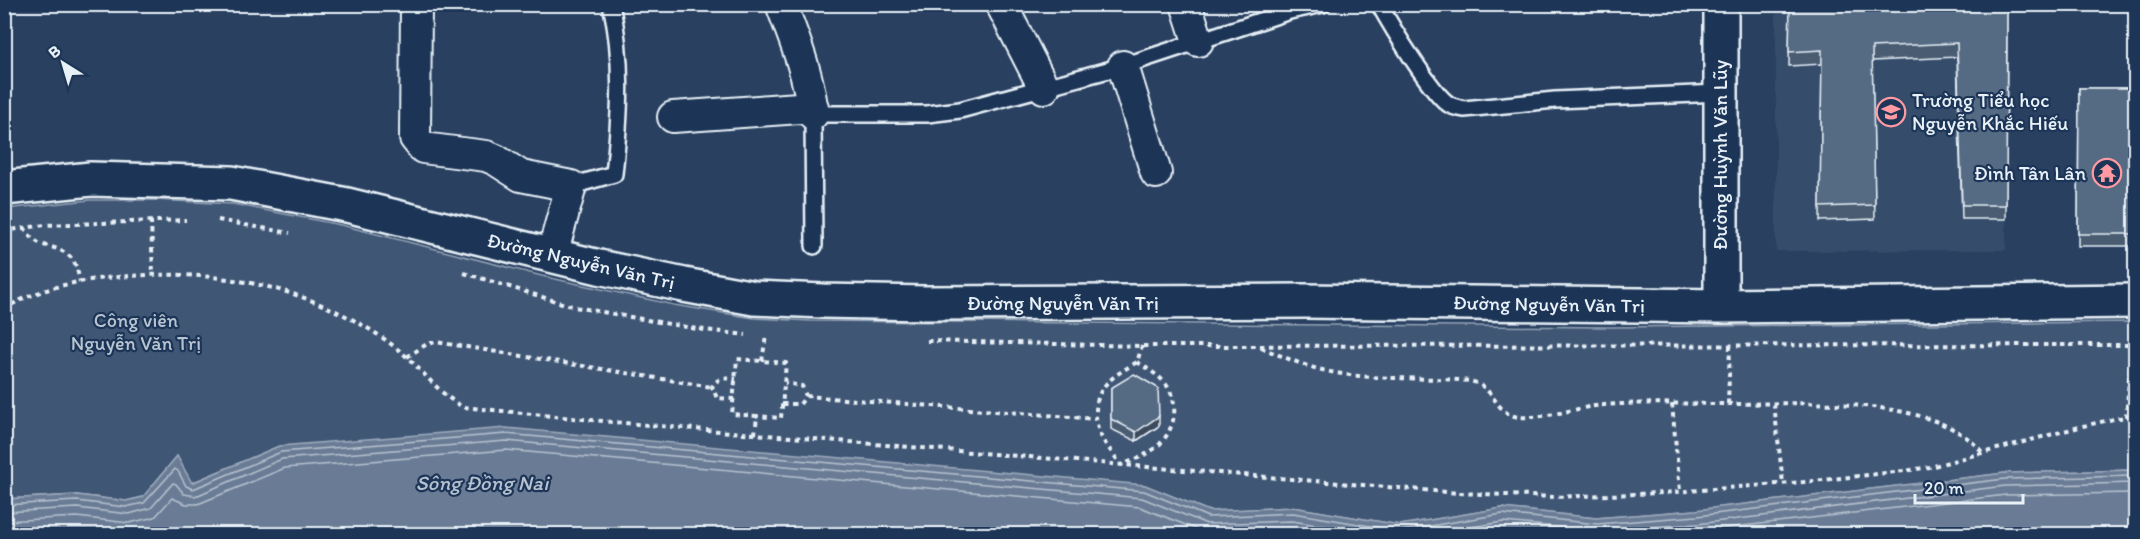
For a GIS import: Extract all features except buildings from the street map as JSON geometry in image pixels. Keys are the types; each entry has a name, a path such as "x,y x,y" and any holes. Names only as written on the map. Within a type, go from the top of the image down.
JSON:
{"street":[{"path":"416,4 415,138 423,148 486,156 521,176 571,186 552,255"},
{"path":"673,117 813,110 801,55 781,4"},
{"path":"1001,4 1044,88"},
{"path":"1186,4 1198,41"},
{"name":"Đường Huỳnh Văn Lũy","path":"1721,4 1721,306"},
{"path":"1123,66 1156,173"},
{"name":"Đường Nguyễn Văn Trị","path":"4,188 91,179 231,183 348,205 552,255 684,285 754,298 938,303 1305,301 1721,306 2136,301"}],"lane":[{"path":"571,186 615,174 620,120 617,31 611,4"},
{"path":"813,246 813,110 927,114 960,110 1123,66 1290,11 1323,4"},
{"path":"1379,4 1428,82 1450,105 1464,109 1555,100 1720,93"}],"path":[{"path":"151,221 153,274"},
{"path":"24,226 31,237 40,244 69,255 76,266 80,282"},
{"path":"4,309 29,296 59,285 153,274 181,273 208,276 256,284 294,294 357,322 407,357 448,399 463,407 1458,494 1554,497 1680,492 1930,467 2038,436 2126,417 2136,417"},
{"path":"762,361 766,336"},
{"path":"407,357 427,344 436,342 712,387"},
{"path":"2126,417 2132,345"},
{"path":"1121,465 1101,436 1096,419 1096,402 1099,392 1107,383 1137,362 1142,346"},
{"path":"1258,346 1318,369 1335,372 1386,378 1470,381 1482,385 1506,414 1518,417 1533,417 1604,405 1846,404 1916,416 1962,433 1973,440 1983,453"},
{"path":"1728,404 1730,346"},
{"path":"737,359 786,363 781,418 732,414 736,379 737,359"},
{"path":"1121,465 1152,451 1165,437 1173,424 1176,413 1165,383 1137,362"},
{"path":"712,387 718,380 736,379"},
{"path":"785,383 802,386 807,396"},
{"path":"712,387 717,398 734,399"},
{"path":"807,396 1096,419"},
{"path":"783,404 800,404 807,396"},
{"path":"1672,404 1680,492"},
{"path":"1774,404 1783,483"},
{"path":"755,434 758,416"}],"shaded area":[{"name":"Trường Tiểu học Nguyễn Khắc Hiếu","path":"1776,5 2007,5 2006,250 1776,251"}],"green space":[{"name":"Công viên Nguyễn Văn Trị","path":"90,200 156,200 233,204 341,225 546,277 674,305 754,318 811,321 1611,327 2135,322 2135,470 2005,473 1696,510 1596,518 1502,508 1400,525 1293,507 1209,511 1145,485 279,446 191,483 177,456 143,497 126,501 77,495 5,499 5,209"}],"water":[{"name":"Sông Đồng Nai","path":"506,428 1145,485 1209,511 1293,507 1400,525 1502,508 1596,518 1696,510 2005,473 2135,470 2135,534 5,534 5,499 77,495 126,501 143,497 177,456 192,483 279,446"}],"place":[{"name":"Trường Tiểu học Nguyễn Khắc Hiếu","path":"1891,112"},
{"name":"Đình Tân Lân","path":"2107,173"}]}
